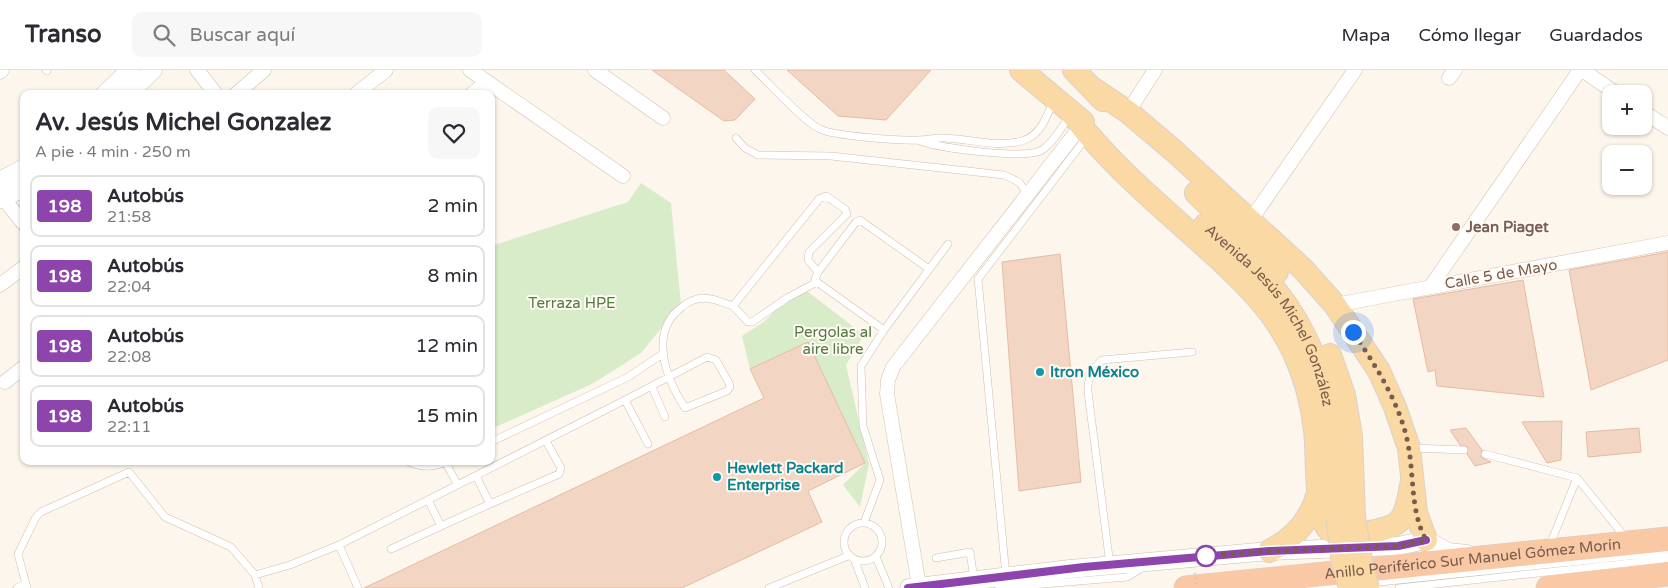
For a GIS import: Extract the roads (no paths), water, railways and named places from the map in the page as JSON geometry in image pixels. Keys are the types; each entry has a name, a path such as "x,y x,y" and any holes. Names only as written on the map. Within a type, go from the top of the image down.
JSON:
{"highway":[{"name":"Anillo Periférico Sur Manuel Gómez Morín","path":"1191,581 1505,557 1668,539"},
{"path":"1548,588 1608,584 1668,574"}],"main road":[{"name":"Avenida Jesús Michel González","path":"1021,70 1080,125 1107,139 1254,269 1279,295 1300,326 1314,354 1327,396 1334,432 1345,517 1368,588"},
{"name":"Avenida Jesús Michel González","path":"1074,70 1123,122 1290,285 1312,318 1328,348 1344,395 1351,436 1345,517 1344,564 1350,588"},
{"path":"1092,88 1128,112 1303,269 1335,306 1378,371 1395,407 1409,448 1416,513 1420,530 1426,540"},
{"path":"1080,125 1099,148 1248,286 1283,332 1295,355 1309,396 1315,431 1318,493 1324,522 1328,529 1337,534 1383,531 1394,527 1400,520 1412,481"},
{"path":"1269,551 1283,544 1296,532 1315,505 1318,493"}],"street":[{"path":"109,90 130,70"},
{"path":"132,90 153,70"},
{"path":"197,70 213,90"},
{"path":"241,90 264,70"},
{"path":"361,90 386,70"},
{"path":"470,70 623,176"},
{"path":"595,70 663,118"},
{"path":"1128,112 1155,70"},
{"path":"1250,222 1355,70"},
{"path":"1431,286 1581,70 1604,85"},
{"path":"477,90 487,82"},
{"path":"1652,117 1668,128"},
{"path":"1080,125 1028,195 893,367 888,380 887,394 914,587 1153,561 1269,551 1398,546 1426,540 1448,552 1505,557"},
{"path":"0,181 20,170"},
{"path":"20,190 2,199 20,220"},
{"name":"Calle 5 de Mayo","path":"1335,306 1431,286 1668,243"},
{"path":"0,285 20,270"},
{"path":"3,382 20,370"},
{"path":"3,382 20,382"}],"lane":[{"path":"755,70 820,130 917,140 941,138 997,143 1023,141 1037,132 1054,99"},
{"path":"917,140 938,147 993,152 1034,153 1041,151 1080,125"},
{"path":"1006,576 978,278 1080,125"},
{"path":"736,138 745,148 758,155 831,156 1004,175 1019,182 1028,195"},
{"path":"733,306 819,199 826,196 845,209 847,214 809,252 808,260 818,272"},
{"path":"884,330 817,282 815,280 818,272 856,222 860,220 929,269"},
{"path":"864,523 880,480 863,426 860,370 865,358 884,330 948,244"},
{"path":"255,575 290,565 339,545 457,484 546,441 625,400 668,379 711,357 716,360 730,387 727,391 686,408 668,379 664,353 662,336 673,314 692,300 702,298 733,306 748,322 752,322 787,298 817,282"},
{"path":"1110,565 1088,392 1090,377 1095,365 1102,360 1192,352"},
{"path":"495,440 628,377 664,353"},
{"path":"652,387 665,418"},
{"path":"625,400 648,444"},
{"path":"391,549 559,474 560,468 546,441"},
{"path":"1409,448 1464,450"},
{"path":"1485,454 1577,478 1630,543"},
{"path":"414,465 429,467 437,465"},
{"path":"449,465 457,484"},
{"path":"17,588 26,586 18,554 40,512 129,472 165,516 231,547 255,575 259,588"},
{"path":"476,476 490,504"},
{"path":"1547,552 1577,478"},
{"path":"428,500 441,526"},
{"path":"864,523 873,526 882,538 881,549 876,557 867,562 855,561 848,556 843,543 845,534 855,524 864,523"},
{"path":"339,545 358,588"},
{"path":"936,558 970,552 967,580 1019,586 1127,576 1153,561"},
{"path":"1288,588 1325,587 1668,552"},
{"path":"769,588 848,556"},
{"path":"876,557 889,588"},
{"path":"1399,588 1668,559"},
{"path":"855,561 865,588"}],"place":[{"name":"Jean Piaget","path":"1456,227"},
{"name":"Itron México","path":"1040,372"},
{"name":"Hewlett Packard Enterprise","path":"717,477"}],"park label":[{"name":"Terraza HPE","path":"572,303"},
{"name":"Pergolas al aire libre","path":"833,340"}]}
